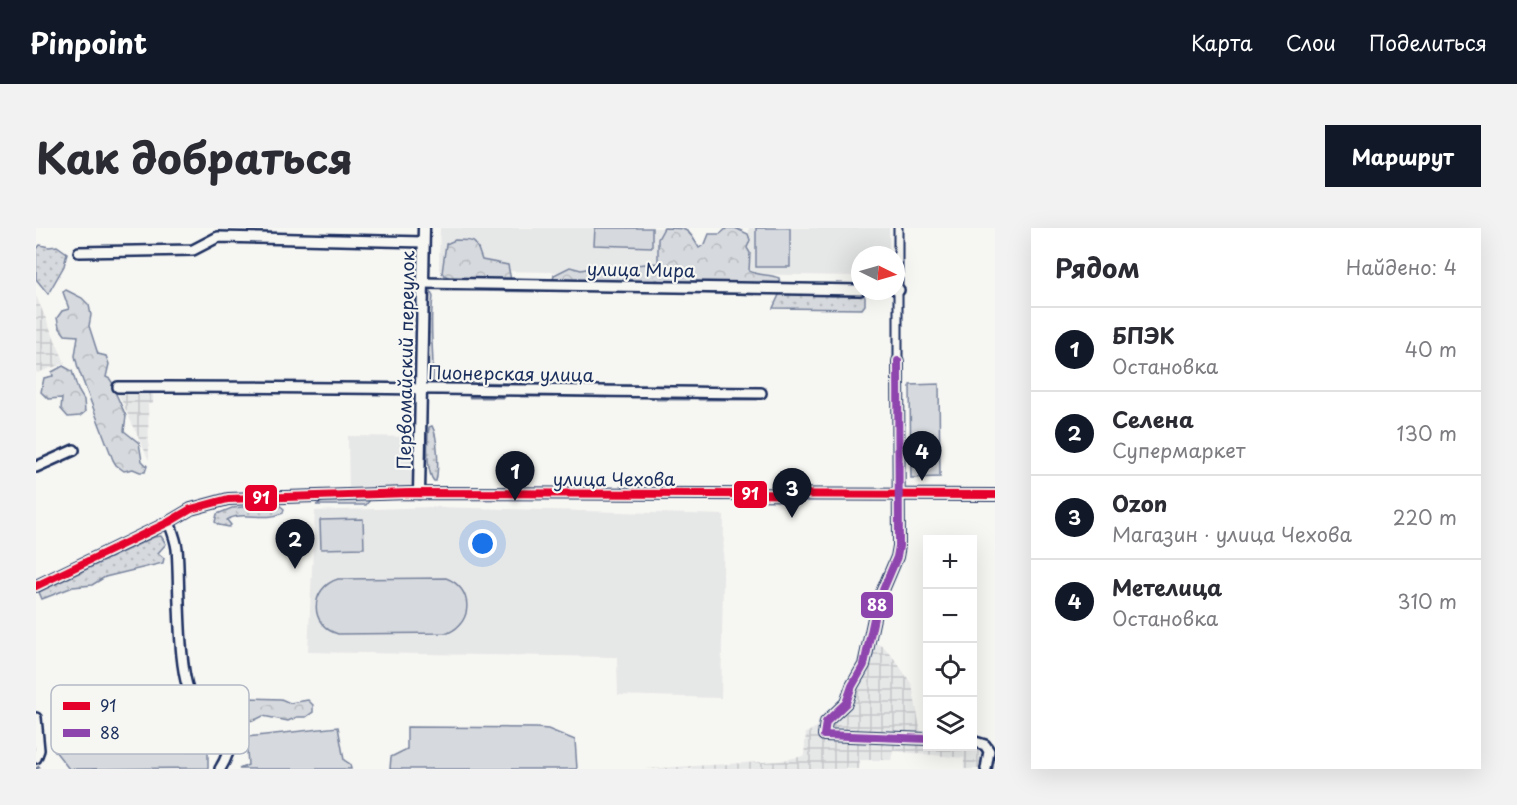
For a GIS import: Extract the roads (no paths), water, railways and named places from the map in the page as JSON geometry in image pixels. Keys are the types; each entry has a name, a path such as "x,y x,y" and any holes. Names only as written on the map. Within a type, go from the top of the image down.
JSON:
{"street":[{"name":"Первомайский переулок","path":"419,493 424,228"},
{"path":"898,228 898,246"},
{"path":"79,252 192,250 218,237 423,242"},
{"name":"улица Мира","path":"422,283 851,290"},
{"path":"897,300 899,546 897,557 877,604 864,665 846,702 826,722 824,735 923,739"},
{"name":"Пионерская улица","path":"118,387 324,386 760,393"},
{"path":"36,467 74,450"},
{"name":"улица Чехова","path":"36,586 200,506 228,500 419,493 995,495"},
{"path":"169,522 177,547 186,685"},
{"path":"36,718 39,750 36,758"},
{"path":"977,743 985,745 989,751 986,769"},
{"path":"220,769 229,754"}],"waterway":[{"path":"442,290 539,291"},
{"path":"682,292 754,294"},
{"path":"479,383 593,386"},
{"path":"602,386 668,386"},
{"path":"521,396 554,396"},
{"path":"562,396 607,397"},
{"path":"470,397 504,397"},
{"path":"657,399 688,399"},
{"path":"699,399 757,399"}],"place":[{"name":"Метелица","path":"922,481"},
{"name":"БПЭК","path":"515,501"},
{"name":"Ozon","path":"792,518"},
{"name":"Селена","path":"295,569"}]}
